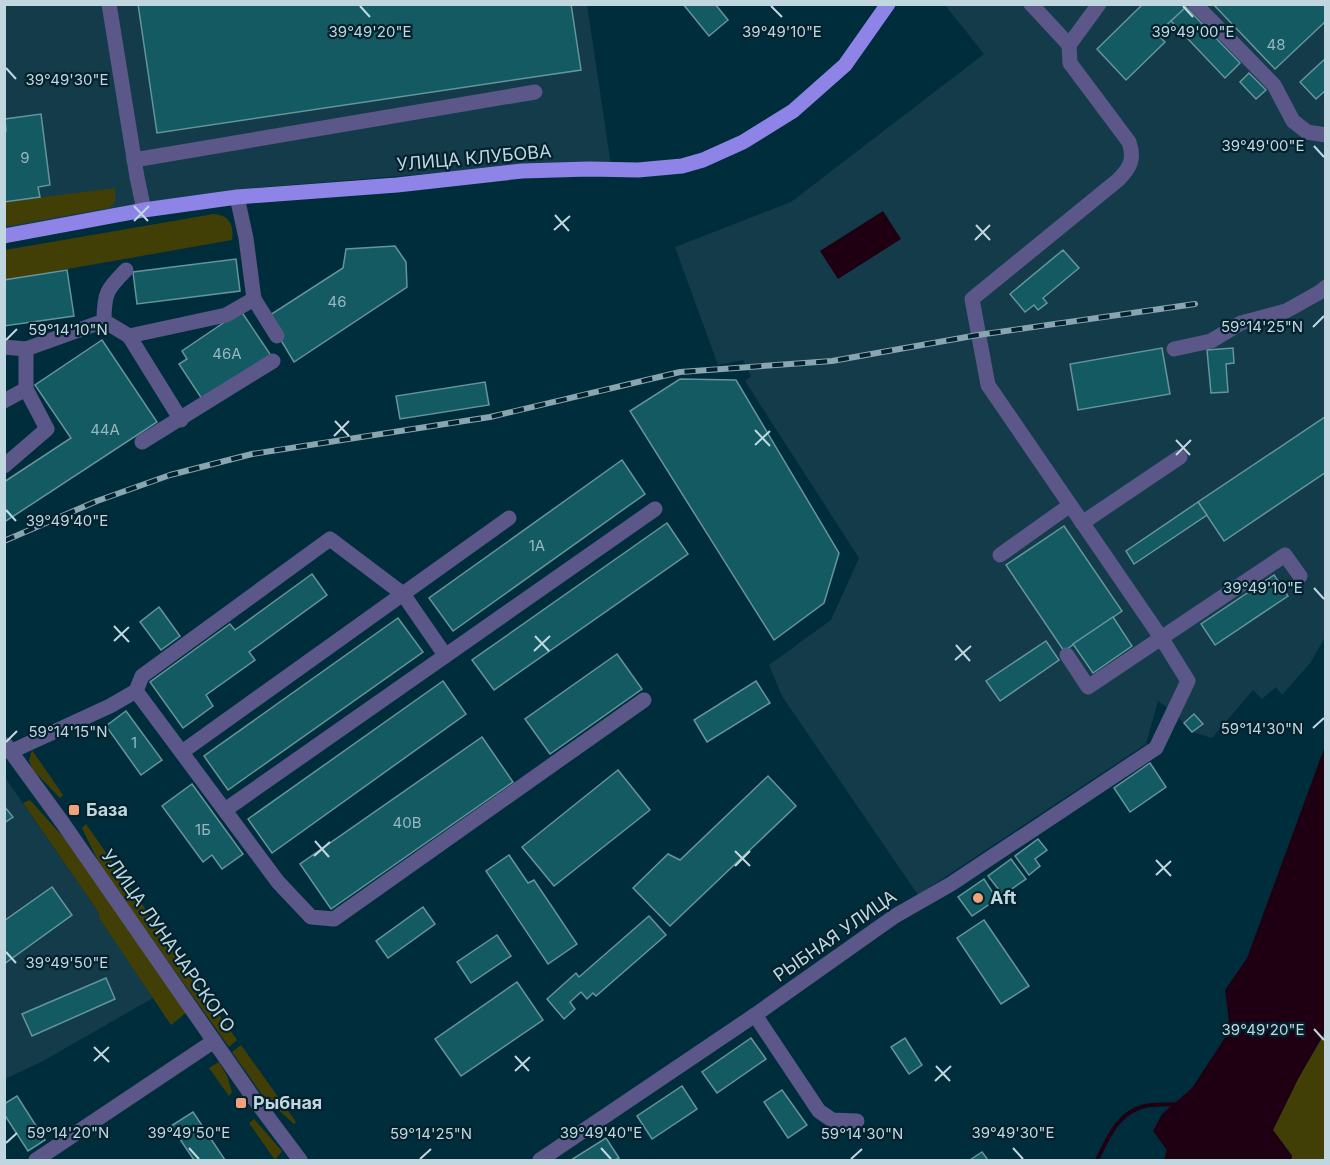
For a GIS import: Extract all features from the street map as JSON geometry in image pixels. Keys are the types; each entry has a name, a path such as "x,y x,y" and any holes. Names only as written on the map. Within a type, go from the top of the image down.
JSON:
{"main road":[{"name":"УЛИЦА КЛУБОВА","path":"4,236 144,210 237,197 522,171 658,169 682,166 703,160 761,132 806,101 845,65 888,4"}],"street":[{"path":"109,4 144,210"},
{"path":"1030,4 1069,45"},
{"path":"1100,4 1069,45 1070,63 1129,142 1132,161 1127,171 1118,180 972,299 988,385 1162,639"},
{"path":"1195,4 1274,85 1293,121 1307,132 1325,134"},
{"path":"134,160 535,92"},
{"path":"237,197 254,299 277,336"},
{"path":"104,321 104,299 112,284 126,270"},
{"path":"1174,349 1210,341 1241,323 1286,311 1326,287"},
{"path":"129,336 226,315 254,299"},
{"path":"104,321 129,336 181,420"},
{"path":"4,347 26,349 104,321"},
{"path":"4,466 47,429 26,389 26,349"},
{"path":"142,442 273,361"},
{"path":"4,401 26,389"},
{"path":"1082,523 1180,458"},
{"path":"1000,555 1070,506"},
{"path":"225,810 655,508"},
{"path":"182,752 509,518"},
{"path":"8,747 110,706 136,691 142,676 330,539 404,594 445,655"},
{"path":"1067,655 1088,687 1285,555 1300,576"},
{"name":"РЫБНАЯ УЛИЦА","path":"540,1161 755,1015 895,916 951,884 1156,748 1188,681 1162,639"},
{"path":"136,691 278,882 311,917 334,919 644,700"},
{"name":"УЛИЦА ЛУНАЧАРСКОГО","path":"8,747 293,1158"},
{"path":"755,1015 819,1111 832,1120 857,1121"},
{"path":"36,1161 58,1155 214,1041"}],"shaded area":[{"path":"5,5 587,5 611,165 521,166 230,190 5,229"},
{"path":"945,5 1325,5 1326,635 1311,662 1282,695 1276,687 1262,699 1253,690 1212,738 1192,732 1173,712 1158,701 1146,744 918,895 782,696 769,665 831,620 859,558 745,381 751,376 743,360 718,365 675,247 791,202 984,54"},
{"path":"115,188 115,202 109,208 8,226 5,223 4,202"},
{"path":"883,211 901,239 838,279 820,251"},
{"path":"214,214 230,222 232,240 5,280 5,250"},
{"path":"1325,746 1325,1032 1298,1079 1273,1130 1292,1156 1291,1160 1164,1160 1167,1150 1153,1131 1162,1114 1192,1088 1230,1030 1225,990 1247,958"},
{"path":"32,750 63,795 60,798 33,770 29,761"},
{"path":"4,776 99,913 99,918 153,998 43,1061 5,1079"},
{"path":"30,800 65,839 187,1012 171,1025 99,918 99,913 23,803"},
{"path":"86,824 237,1040 229,1047 101,867 82,828"},
{"path":"1325,1032 1325,1160 1291,1160 1292,1155 1273,1130 1298,1079"},
{"path":"241,1045 296,1122 294,1124 263,1096 232,1052"},
{"path":"219,1062 232,1092 229,1096 209,1068"},
{"path":"254,1119 282,1151 275,1160 249,1123"}],"building":[{"path":"138,4 571,4 581,70 157,133"},
{"path":"683,4 715,4 728,20 709,36"},
{"path":"1143,4 1184,4 1186,7 1157,34 1165,42 1126,80 1097,49"},
{"path":"1213,4 1326,4 1326,21 1275,69"},
{"path":"1186,7 1240,63 1225,78 1171,21"},
{"path":"1326,58 1326,90 1316,99 1300,82"},
{"path":"1249,73 1266,90 1256,99 1240,82"},
{"path":"41,114 50,185 38,187 40,197 4,202 5,119"},
{"path":"395,246 406,262 407,287 294,362 267,317 343,268 346,249"},
{"path":"1063,250 1079,268 1043,298 1047,303 1038,310 1034,305 1025,312 1010,294"},
{"path":"236,259 240,291 137,304 133,272"},
{"path":"67,270 74,316 4,326 4,280"},
{"path":"241,311 272,357 204,402 179,364 187,359 182,351"},
{"path":"102,340 157,422 6,521 4,518 4,482 71,438 35,385"},
{"path":"1162,348 1170,394 1078,410 1070,364"},
{"path":"1233,348 1234,363 1226,364 1228,392 1211,393 1207,350"},
{"path":"680,379 736,380 839,553 824,603 774,640 630,411"},
{"path":"485,382 489,405 400,419 396,396"},
{"path":"1325,417 1326,472 1224,541 1198,502"},
{"path":"622,460 645,494 453,631 429,598"},
{"path":"1198,502 1207,515 1134,564 1126,551"},
{"path":"667,523 688,554 494,690 472,660"},
{"path":"1064,526 1122,611 1064,651 1006,565"},
{"path":"312,574 327,595 249,652 255,660 206,695 213,706 183,728 150,682 230,624 235,630"},
{"path":"1274,575 1288,596 1215,645 1201,624"},
{"path":"159,607 180,636 161,650 140,622"},
{"path":"1113,617 1132,646 1093,673 1073,644"},
{"path":"398,618 423,652 228,790 204,756"},
{"path":"1046,641 1059,660 1000,701 986,681"},
{"path":"617,654 642,689 550,754 525,719"},
{"path":"443,681 466,714 272,853 248,819"},
{"path":"756,681 770,703 707,742 694,720"},
{"path":"126,711 162,760 141,775 106,726"},
{"path":"1194,714 1203,724 1192,732 1184,723"},
{"path":"482,737 513,782 331,909 300,864"},
{"path":"1150,763 1166,787 1130,812 1114,788"},
{"path":"618,770 650,810 554,886 522,847"},
{"path":"768,776 796,806 670,926 633,888 668,854 680,860"},
{"path":"192,784 243,854 222,869 212,855 203,862 162,806"},
{"path":"4,806 13,817 4,823"},
{"path":"1038,839 1047,850 1035,859 1040,866 1029,875 1015,856"},
{"path":"509,855 528,883 534,880 577,944 548,964 486,871"},
{"path":"1011,859 1026,879 1003,895 988,876"},
{"name":"Aft","path":"984,879 997,899 972,916 958,897"},
{"path":"52,887 72,915 4,964 4,921"},
{"path":"423,907 435,924 388,958 376,941"},
{"path":"649,916 666,935 596,996 593,993 587,999 581,992 570,1002 575,1009 564,1019 547,999 576,973 579,977"},
{"path":"984,920 1029,986 1001,1004 957,938"},
{"path":"497,935 511,956 471,983 457,962"},
{"path":"106,978 115,999 32,1036 22,1014"},
{"path":"517,982 543,1020 461,1076 435,1039"},
{"path":"751,1038 766,1059 717,1093 702,1072"},
{"path":"905,1038 922,1065 909,1074 891,1047"},
{"path":"682,1086 697,1109 652,1139 637,1116"},
{"path":"782,1090 807,1125 788,1138 764,1102"},
{"path":"17,1096 45,1140 28,1151 4,1114 4,1104"},
{"path":"193,1112 225,1160 194,1160 171,1126"},
{"path":"606,1138 619,1158 615,1160 571,1160"},
{"path":"982,1152 988,1160 970,1160"}],"waterway":[{"path":"1097,1160 1115,1127 1128,1114 1145,1106 1173,1104"}],"railway":[{"path":"4,541 97,501 170,475 252,454 490,417 680,372 832,361 978,335 1195,304"}],"place":[{"name":"База","path":"74,810"},
{"name":"Aft","path":"978,898"},
{"name":"Рыбная","path":"241,1103"}]}
